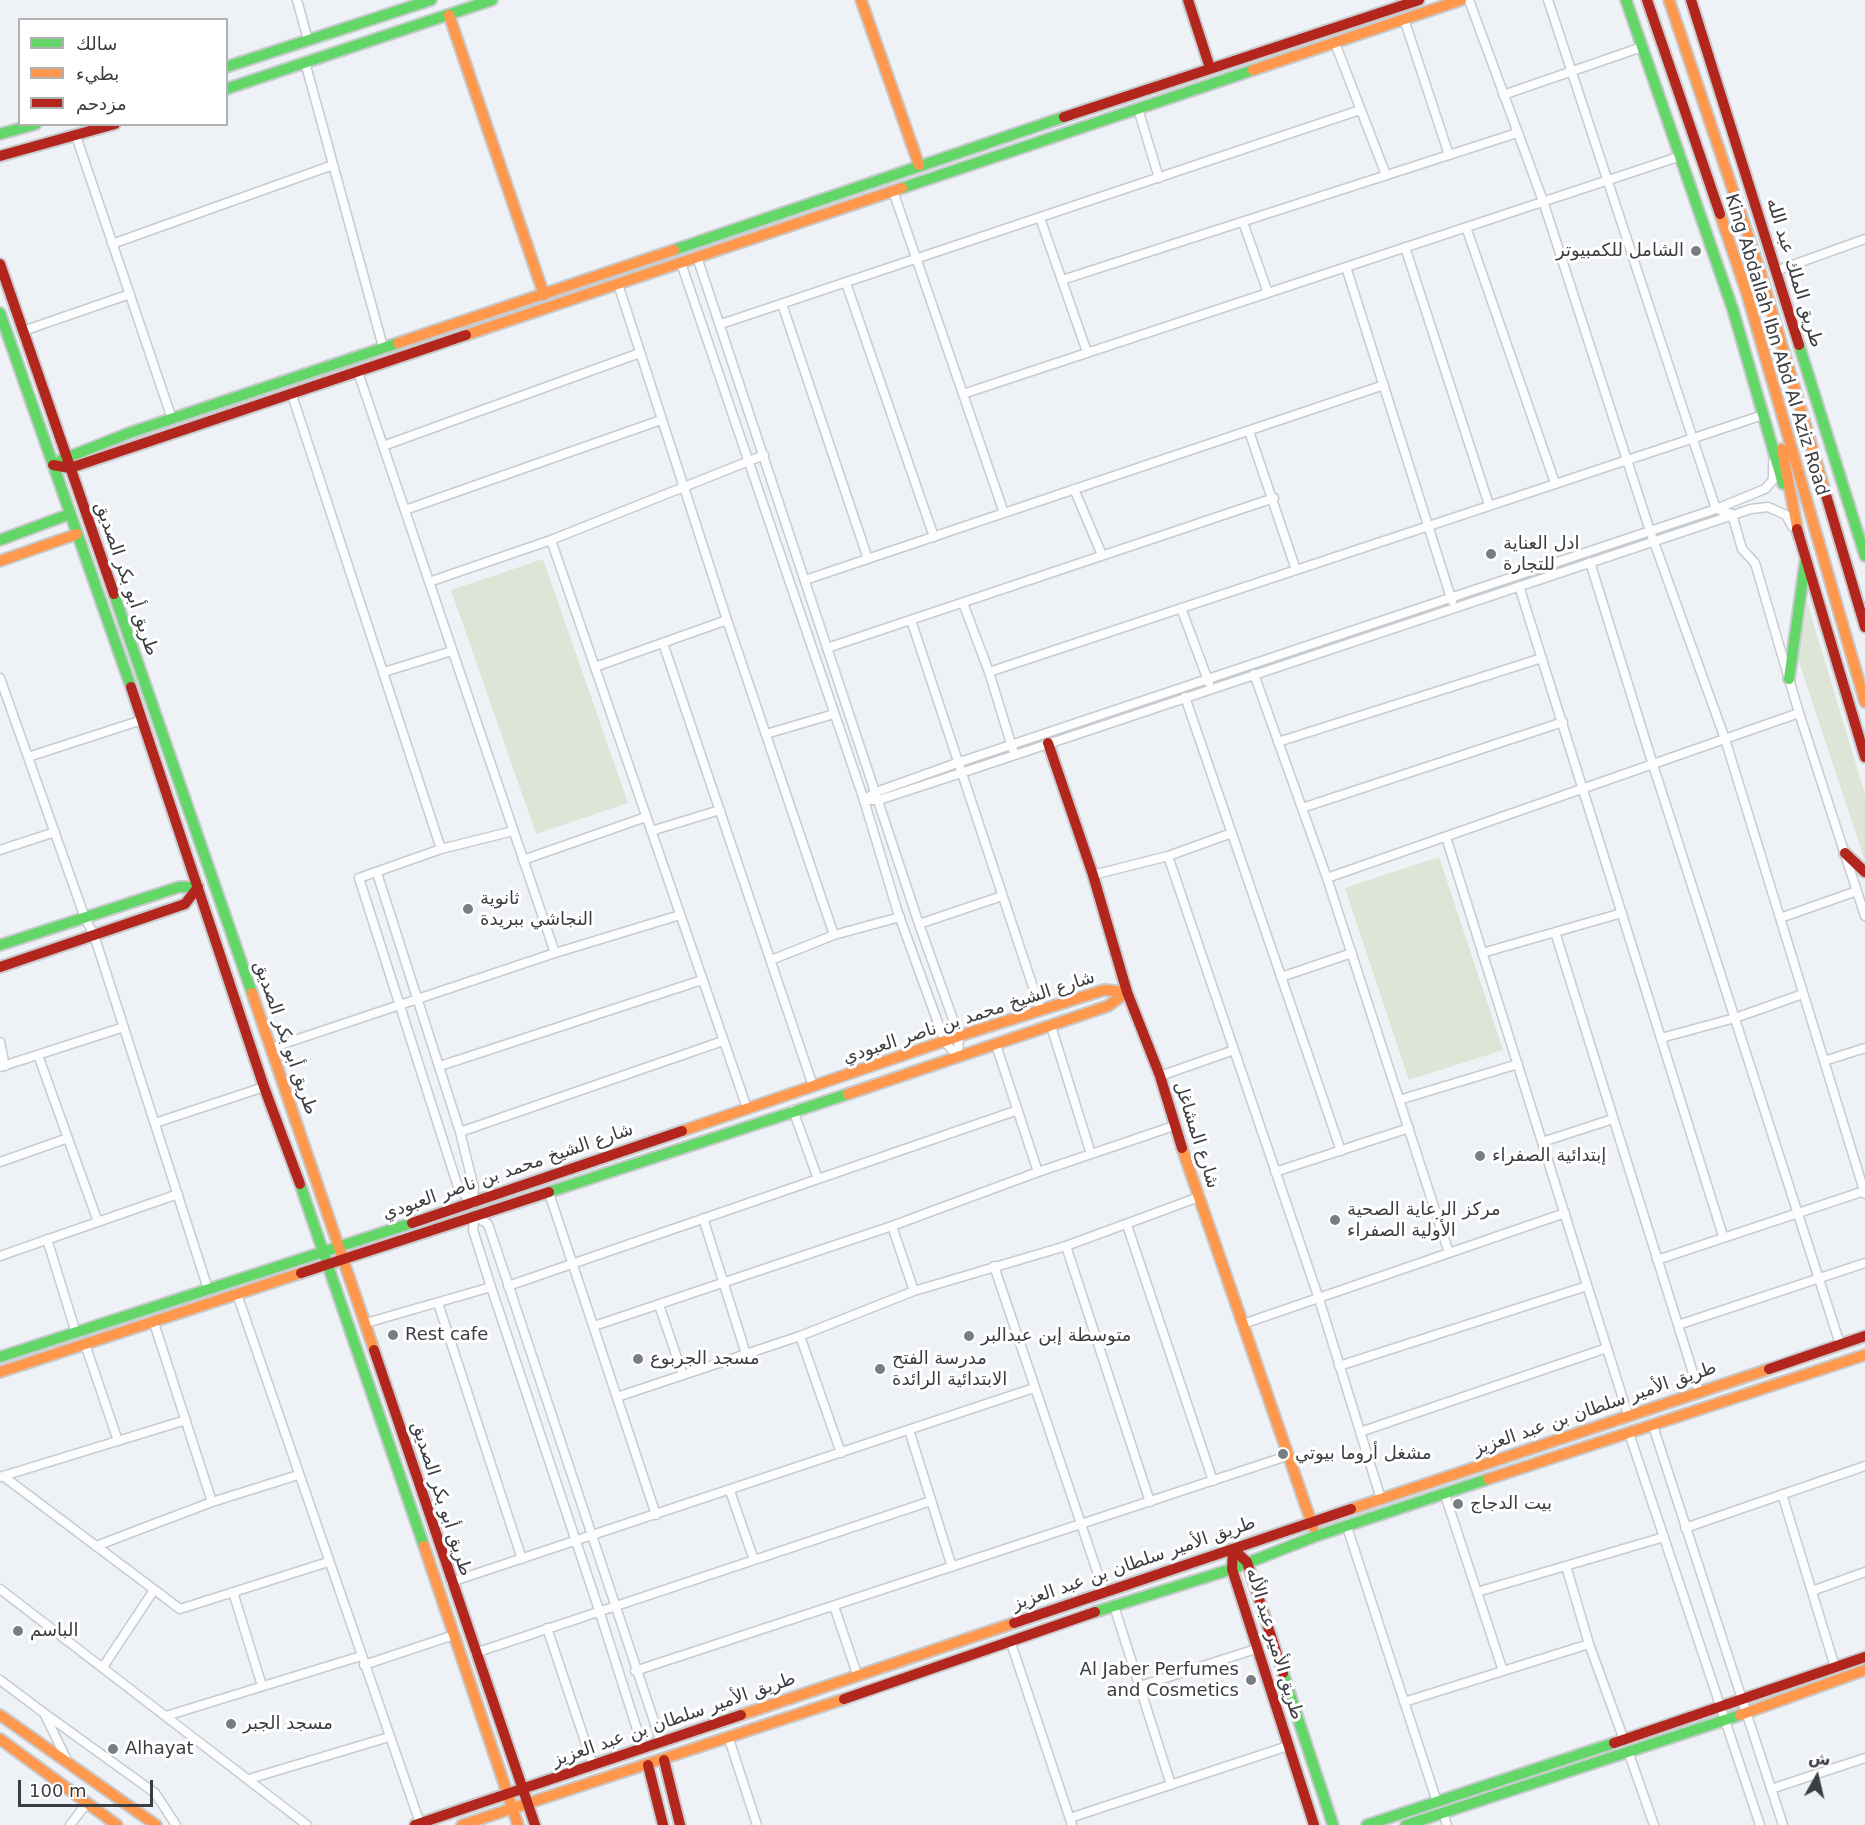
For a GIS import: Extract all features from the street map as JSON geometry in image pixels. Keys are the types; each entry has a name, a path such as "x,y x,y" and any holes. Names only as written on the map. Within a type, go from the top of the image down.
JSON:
{"main road":[{"path":"228,66 431,0"},
{"path":"228,88 492,0"},
{"path":"861,0 919,165"},
{"path":"1188,0 1210,68"},
{"path":"53,465 66,457 171,419 544,295 682,245 1419,0"},
{"path":"53,465 70,468 292,395 1461,0"},
{"path":"1626,0 1733,310 1865,757"},
{"path":"1642,0 1656,30"},
{"name":"King Abdallah Ibn Abd Al Aziz Road","path":"1647,0 1747,294 1865,702"},
{"name":"King Abdallah Ibn Abd Al Aziz Road","path":"1670,0 1760,271 1865,627"},
{"path":"1679,0 1698,85"},
{"name":"طريق الملك عبد الله","path":"1692,0 1865,556"},
{"path":"449,15 544,295"},
{"path":"0,134 29,126"},
{"path":"0,156 108,126"},
{"path":"682,245 698,257"},
{"path":"681,263 682,245"},
{"name":"طريق أبو بكر الصديق","path":"0,264 366,1323 475,1653 535,1825"},
{"path":"1747,294 1799,537"},
{"name":"طريق أبو بكر الصديق","path":"0,313 3,333 53,465 142,720 264,1087 325,1251 518,1825"},
{"path":"0,540 70,514"},
{"path":"0,561 76,534"},
{"path":"1789,679 1806,558"},
{"name":"شارع المشاغل","path":"1048,743 1093,875 1127,992 1160,1076 1174,1126 1316,1536"},
{"path":"1845,853 1865,872"},
{"path":"0,945 179,887 198,887"},
{"path":"0,967 185,904 198,887"},
{"name":"شارع الشيخ محمد بن ناصر العبودي","path":"0,1357 472,1204 959,1036 1104,990 1127,992"},
{"name":"شارع الشيخ محمد بن ناصر العبودي","path":"0,1372 344,1261 793,1110 996,1045 1108,1006 1127,992"},
{"name":"طريق الأمير سلطان بن عبد العزيز","path":"417,1824 1865,1336"},
{"name":"طريق الأمير سلطان بن عبد العزيز","path":"462,1825 729,1739 1114,1606 1232,1569 1316,1536 1865,1355"},
{"name":"طريق الأمير عبد الأله","path":"1233,1549 1247,1562 1333,1825"},
{"name":"طريق الأمير عبد الأله","path":"1233,1549 1232,1569 1314,1825"},
{"path":"1406,1825 1865,1657"},
{"path":"1367,1825 1626,1745 1725,1720 1865,1670"},
{"path":"0,1715 156,1825"},
{"path":"0,1739 117,1825"},
{"path":"664,1760 680,1825"},
{"path":"648,1765 663,1825"}],"street":[{"path":"297,0 308,40"},
{"path":"1469,0 1543,201 1652,536 1725,739 1864,1192 1723,1236 1658,1260"},
{"path":"1548,0 1716,509"},
{"path":"1404,19 1449,155"},
{"path":"1335,42 1386,175"},
{"path":"1503,95 1642,47"},
{"path":"305,62 383,347"},
{"path":"1138,109 1159,178"},
{"path":"721,324 1360,110"},
{"path":"1062,280 1517,133"},
{"path":"76,136 171,419"},
{"path":"963,394 1681,156"},
{"path":"112,244 333,165"},
{"path":"893,191 1004,513"},
{"path":"1040,218 1087,352"},
{"path":"1243,222 1268,292"},
{"path":"1466,227 1555,483"},
{"path":"1776,271 1865,239"},
{"path":"1405,247 1490,505"},
{"path":"698,257 919,924 959,1036 958,1057"},
{"path":"681,263 864,800 900,916 945,1042 958,1057"},
{"path":"1346,267 1453,602"},
{"path":"846,283 934,537"},
{"path":"618,284 727,620 834,935"},
{"path":"23,331 130,294"},
{"path":"782,304 867,559"},
{"path":"383,446 640,353"},
{"path":"358,372 555,953"},
{"path":"805,580 1384,385"},
{"path":"292,395 441,849"},
{"path":"989,672 1763,415"},
{"path":"405,510 661,420"},
{"path":"1249,430 1274,498 1296,570"},
{"path":"864,800 961,773 1185,698 1453,602 1519,586 1590,562 1765,489 1773,480 1772,448"},
{"path":"429,582 551,540 683,486 750,463 764,455"},
{"path":"1074,489 1102,555"},
{"path":"827,648 1274,498"},
{"path":"877,796 957,763 1208,679 1453,602 1652,536 1732,514 1768,507 1786,515 1799,537"},
{"path":"1716,509 1732,514"},
{"path":"1732,514 1742,549 1755,563 1799,713 1865,916"},
{"path":"551,540 747,1108"},
{"path":"1590,562 1653,765 1840,1344"},
{"path":"1519,586 1723,1236"},
{"path":"963,603 989,672 1015,755"},
{"path":"1181,608 1211,689"},
{"path":"595,667 727,620"},
{"path":"911,620 1041,1011"},
{"path":"663,643 813,1086"},
{"path":"384,672 452,651"},
{"path":"1278,742 1542,658"},
{"path":"1254,674 1352,953 1449,1253"},
{"path":"0,678 85,918 94,935 208,1290"},
{"path":"1185,698 1341,1150"},
{"path":"1327,879 1799,713"},
{"path":"766,734 834,714"},
{"path":"28,757 142,720"},
{"path":"1302,808 1563,722"},
{"path":"651,831 720,810"},
{"path":"523,860 646,817"},
{"path":"472,1204 458,1187 358,878 441,849 513,831"},
{"path":"0,850 55,832"},
{"path":"1093,875 1168,856 1232,833"},
{"path":"1446,837 1628,1415"},
{"path":"1168,856 1319,1299 1381,1499"},
{"path":"377,873 460,1132 474,1188 472,1204"},
{"path":"1780,918 1857,891"},
{"path":"919,924 1002,896"},
{"path":"1482,953 1622,913"},
{"path":"271,1048 555,953 680,915"},
{"path":"771,960 834,935 900,916"},
{"path":"1555,932 1699,1392"},
{"path":"1281,977 1352,953"},
{"path":"440,1066 702,980"},
{"path":"1661,1038 1735,1018 1803,994"},
{"path":"1051,1026 1091,1154"},
{"path":"0,1042 3,1067 124,1027"},
{"path":"460,1132 723,1041"},
{"path":"996,1045 1038,1172"},
{"path":"1824,1061 1865,1048"},
{"path":"1160,1076 1234,1050"},
{"path":"38,1055 98,1222"},
{"path":"1400,1100 1518,1064"},
{"path":"155,1123 264,1087"},
{"path":"793,1110 818,1179"},
{"path":"508,1286 1018,1110"},
{"path":"1542,1142 1613,1119"},
{"path":"594,1326 892,1226 1038,1172 1174,1126"},
{"path":"1275,1172 1408,1128"},
{"path":"0,1162 68,1138"},
{"path":"549,1193 656,1515"},
{"path":"0,1256 178,1194"},
{"path":"617,1397 800,1336 914,1291 1066,1246 1199,1197"},
{"path":"1243,1324 1564,1213"},
{"path":"643,1748 577,1542 491,1287 473,1230 475,1216 488,1224 635,1671 661,1742"},
{"path":"703,1218 746,1354"},
{"path":"1127,1225 1213,1481"},
{"path":"892,1226 914,1291"},
{"path":"47,1239 76,1332"},
{"path":"1066,1246 1150,1502"},
{"path":"1678,1325 1820,1280 1865,1263"},
{"path":"994,1266 1104,1592"},
{"path":"1340,1366 1587,1286"},
{"path":"366,1323 491,1287"},
{"path":"237,1294 417,1824"},
{"path":"438,1303 522,1559"},
{"path":"659,1305 683,1375"},
{"path":"153,1323 212,1502"},
{"path":"800,1336 841,1453"},
{"path":"85,1344 118,1441"},
{"path":"1360,1432 1607,1348"},
{"path":"451,1581 577,1542 1034,1388"},
{"path":"1,1477 186,1420"},
{"path":"1653,1426 1783,1825"},
{"path":"909,1430 952,1567"},
{"path":"1629,1433 1760,1825"},
{"path":"635,1671 1287,1456"},
{"path":"1685,1528 1865,1466"},
{"path":"96,1546 212,1502 298,1475"},
{"path":"1,1477 180,1609 328,1562"},
{"path":"730,1491 754,1560"},
{"path":"1444,1494 1503,1671"},
{"path":"1782,1494 1835,1667"},
{"path":"475,1653 613,1605 931,1501"},
{"path":"1347,1527 1437,1802"},
{"path":"1477,1592 1664,1537"},
{"path":"1566,1566 1589,1644 1654,1825"},
{"path":"1812,1591 1865,1572"},
{"path":"0,1589 307,1825"},
{"path":"103,1668 154,1590"},
{"path":"232,1592 262,1686"},
{"path":"834,1606 857,1674"},
{"path":"1114,1606 1171,1785"},
{"path":"547,1628 593,1765"},
{"path":"364,1665 454,1635"},
{"path":"1011,1643 1071,1822 1171,1785 1288,1746"},
{"path":"1404,1702 1589,1644"},
{"path":"1140,1686 1256,1649"},
{"path":"166,1716 361,1656"},
{"path":"0,1680 155,1793 176,1825"},
{"path":"44,1713 69,1763"},
{"path":"249,1779 389,1737"},
{"path":"729,1739 757,1825"},
{"path":"1771,1789 1865,1758"},
{"path":"70,1825 87,1803"},
{"path":"1443,1813 1447,1825"}],"green space":[{"path":"543,559 628,803 536,834 451,590"},
{"path":"1807,602 1865,794 1865,861 1798,659"},
{"path":"1439,857 1503,1050 1409,1080 1345,888"}],"traffic: fast":[{"path":"228,66 431,0"},
{"path":"228,88 492,0"},
{"path":"1626,0 1733,310 1783,484"},
{"path":"902,188 1253,70"},
{"path":"674,250 1064,117"},
{"path":"0,134 29,126"},
{"path":"0,313 131,687"},
{"path":"61,460 129,433 398,343"},
{"path":"1799,345 1865,556"},
{"path":"0,540 70,514"},
{"path":"1789,679 1805,563"},
{"path":"114,594 252,993"},
{"path":"0,945 179,887 198,887"},
{"path":"549,1192 848,1094"},
{"path":"300,1184 424,1546"},
{"path":"0,1357 412,1223"},
{"path":"1095,1612 1232,1569 1316,1536 1488,1479"},
{"path":"1283,1673 1333,1825"},
{"path":"1406,1825 1740,1715"},
{"path":"1367,1825 1614,1743"}],"traffic: slow":[{"path":"861,0 919,165"},
{"path":"1253,70 1461,0"},
{"path":"1669,0 1760,271 1826,495"},
{"path":"449,15 544,295"},
{"path":"466,335 902,188"},
{"path":"1720,214 1747,294 1865,702"},
{"path":"398,343 674,250"},
{"path":"1782,449 1799,537"},
{"path":"0,561 77,534"},
{"path":"682,1131 959,1036 1104,990 1127,992"},
{"path":"848,1094 1108,1006 1127,992"},
{"path":"252,993 374,1350"},
{"path":"1182,1148 1313,1527"},
{"path":"0,1372 301,1273"},
{"path":"1488,1479 1865,1355"},
{"path":"1351,1509 1769,1369"},
{"path":"424,1546 518,1825"},
{"path":"741,1715 1014,1623"},
{"path":"1740,1715 1865,1670"},
{"path":"462,1825 844,1699"},
{"path":"0,1715 156,1825"},
{"path":"0,1739 117,1825"}],"traffic: jam":[{"path":"1188,0 1210,68"},
{"path":"1064,117 1419,0"},
{"path":"1647,0 1720,214"},
{"path":"1691,0 1799,345"},
{"path":"0,156 108,126"},
{"path":"0,264 114,594"},
{"path":"53,465 70,468 466,335"},
{"path":"1826,495 1865,627"},
{"path":"1797,529 1865,757"},
{"path":"131,687 264,1087 300,1184"},
{"path":"1048,743 1093,875 1127,992 1160,1076 1182,1148"},
{"path":"1845,853 1865,872"},
{"path":"0,967 185,904 198,887"},
{"path":"412,1223 682,1131"},
{"path":"301,1273 549,1192"},
{"path":"1769,1369 1865,1336"},
{"path":"374,1350 535,1825"},
{"path":"1014,1623 1351,1509"},
{"path":"1283,1673 1247,1562 1233,1549 1232,1569 1314,1825"},
{"path":"844,1699 1095,1612"},
{"path":"1614,1743 1865,1657"},
{"path":"415,1825 741,1715"},
{"path":"664,1760 680,1825"},
{"path":"648,1765 663,1825"}],"place":[{"name":"الشامل للكمبيوتر","path":"1696,251"},
{"name":"ادل العناية للتجارة","path":"1491,554"},
{"name":"ثانوية النجاشي ببريدة","path":"468,909"},
{"name":"إبتدائية الصفراء","path":"1480,1156"},
{"name":"مركز الرعاية الصحية الأولية الصفراء","path":"1335,1220"},
{"name":"Rest cafe","path":"393,1335"},
{"name":"متوسطة إبن عبدالبر","path":"969,1336"},
{"name":"مسجد الجربوع","path":"638,1359"},
{"name":"مدرسة الفتح الابتدائية الرائدة","path":"880,1369"},
{"name":"مشغل أروما بيوتي","path":"1283,1454"},
{"name":"بيت الدجاج","path":"1458,1504"},
{"name":"الباسم","path":"18,1631"},
{"name":"Al Jaber Perfumes and Cosmetics","path":"1251,1680"},
{"name":"مسجد الجبر","path":"231,1724"},
{"name":"Alhayat","path":"113,1749"}]}
